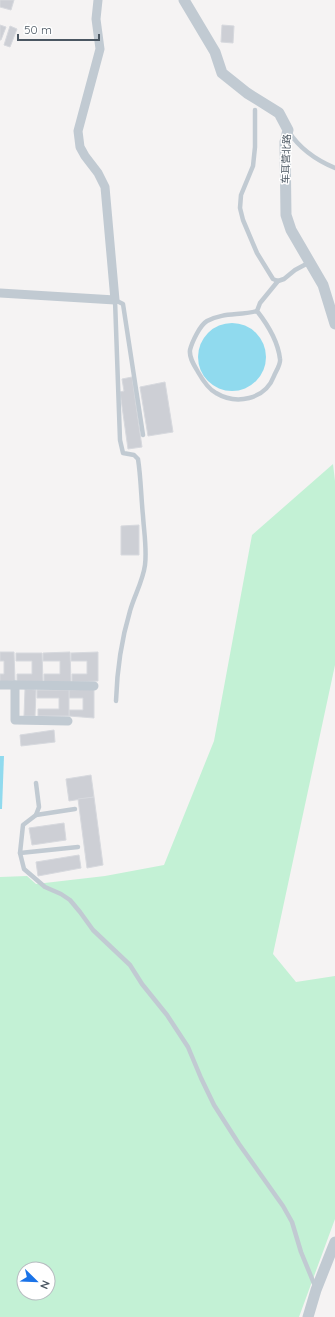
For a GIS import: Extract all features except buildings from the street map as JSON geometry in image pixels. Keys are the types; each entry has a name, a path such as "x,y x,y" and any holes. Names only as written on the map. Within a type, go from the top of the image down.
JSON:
{"street":[{"path":"0,293 115,300 105,187 98,173 80,147 78,131 100,49 96,19 98,0"},
{"name":"车耳营北路","path":"184,0 215,52 222,73 247,93 279,113 288,130 285,142 286,215 291,230 323,285 335,324"},
{"path":"0,685 94,686"},
{"path":"15,685 14,720 68,721"},
{"path":"308,1317 316,1290 335,1242"}],"lane":[{"path":"254,110 255,147 253,166 241,195 240,208 243,220 257,253 273,279 278,281"},
{"path":"288,130 294,140 314,158 335,168"},
{"path":"257,311 260,303 278,281 284,279 295,270 310,262"},
{"path":"116,701 117,672 122,638 130,609 145,566 146,551 138,459 134,456 123,453 120,440 115,300 123,304 143,435"},
{"path":"257,311 275,338 281,361 273,381 261,394 248,399 234,399 215,393 202,379 192,362 190,352 192,342 205,322 224,315 245,314 257,311"},
{"path":"36,783 38,807 36,815"},
{"path":"74,809 36,815 24,825 20,852 24,869 45,887 70,900 93,930 130,965 142,984 167,1014 188,1047 214,1105 289,1217 316,1290"},
{"path":"20,852 78,847"}],"green space":[{"path":"333,464 335,481 335,665 273,954 296,982 335,976 335,1219 299,1317 0,1317 0,877 27,876 36,884 105,876 164,865 214,741 252,535"}],"water":[{"path":"232,323 245,326 256,333 263,344 266,357 263,370 256,381 245,388 232,391 219,388 208,381 201,370 198,357 201,344 208,333 219,326"},
{"path":"0,756 4,756 2,809 0,809"}]}
